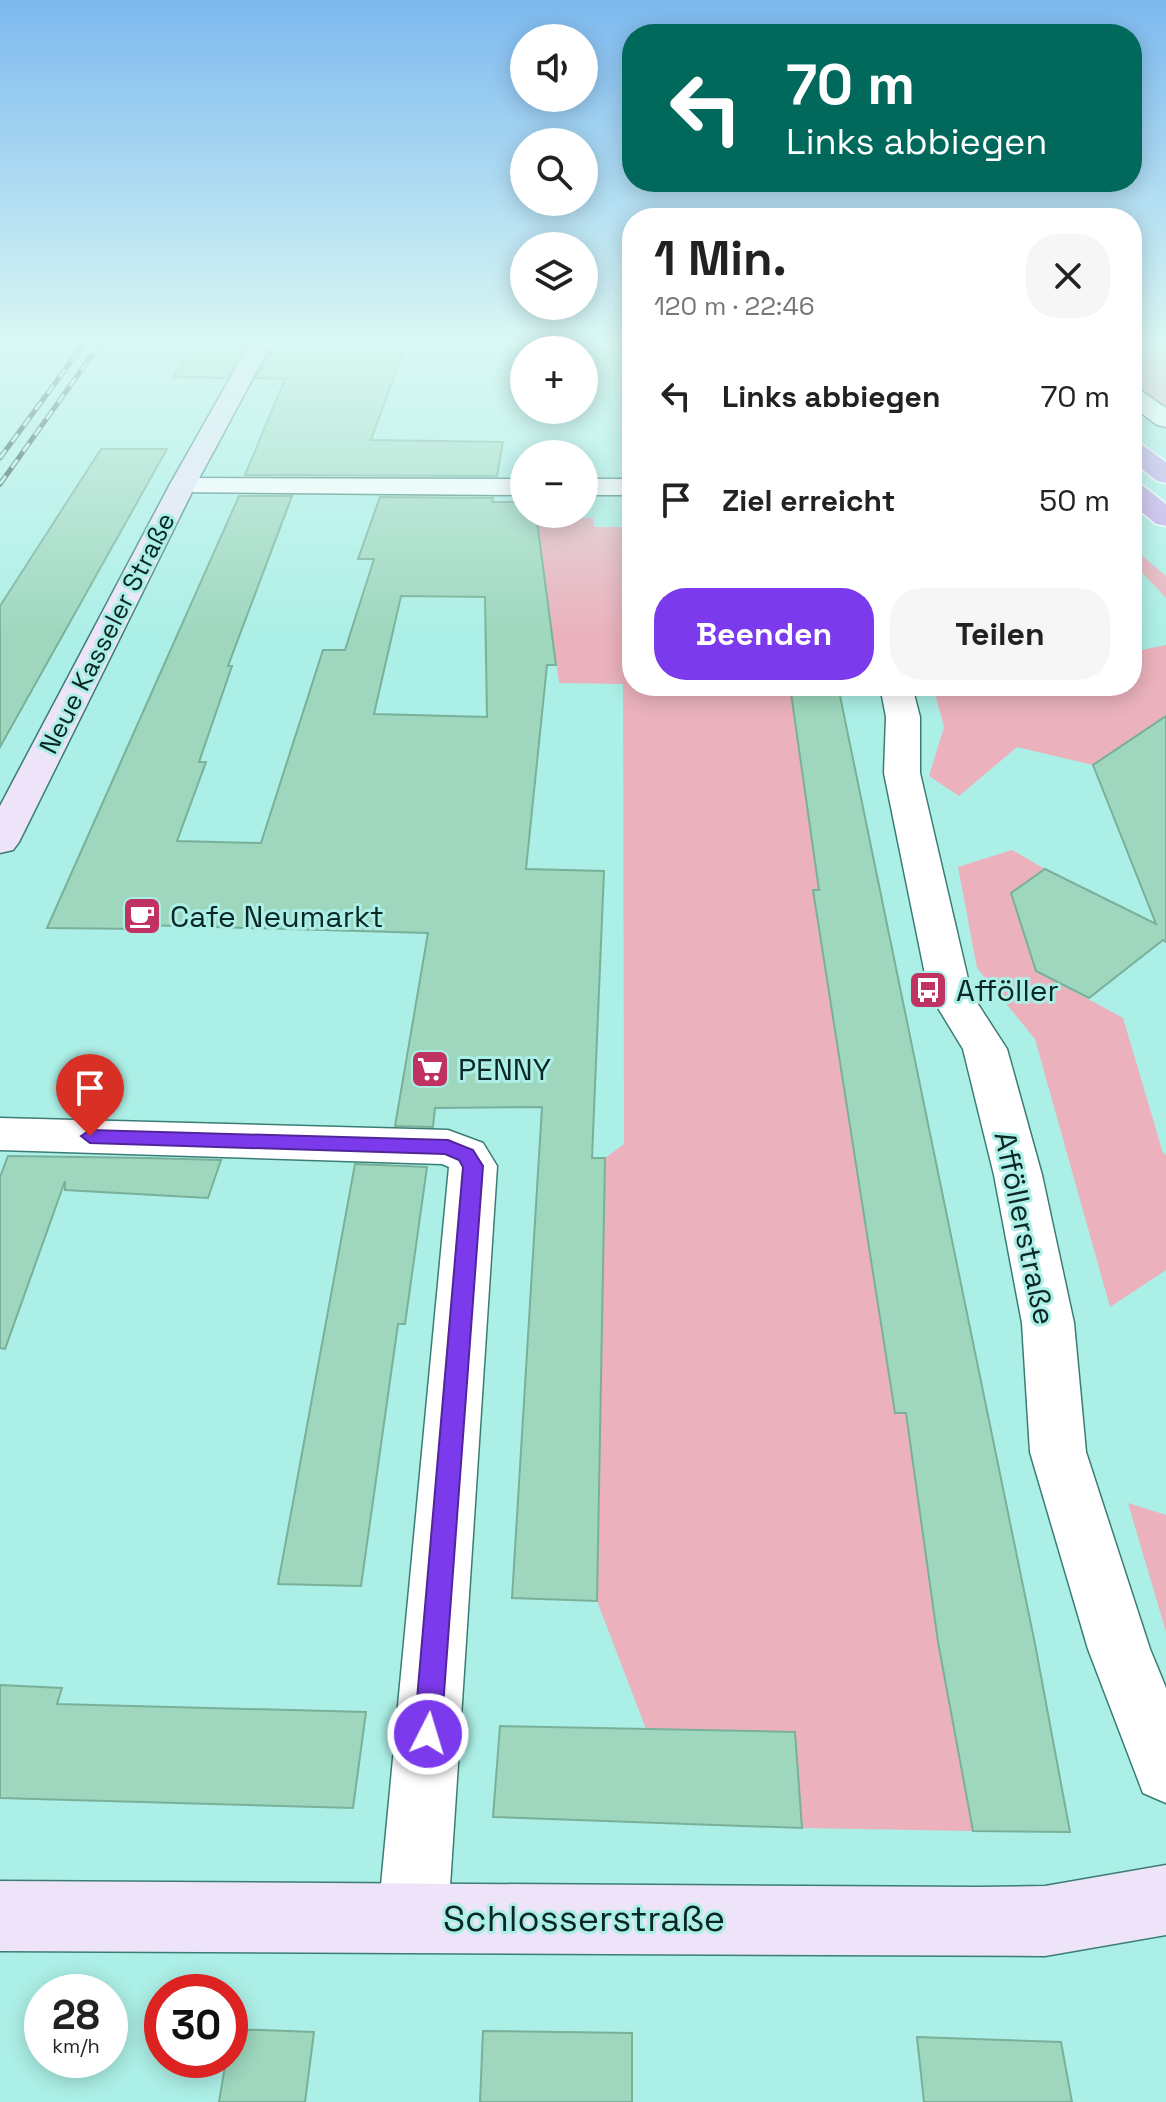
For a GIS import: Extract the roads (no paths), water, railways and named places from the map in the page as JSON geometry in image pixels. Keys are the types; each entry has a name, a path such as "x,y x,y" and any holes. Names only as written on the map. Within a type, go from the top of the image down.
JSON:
{"highway":[{"path":"1142,457 1166,475"},
{"path":"1142,499 1166,518"}],"main road":[{"name":"Neue Kasseler Straße","path":"0,842 208,439"},
{"name":"Schlosserstraße","path":"0,1916 1045,1921 1166,1900"}],"street":[{"path":"182,486 510,487"},
{"path":"598,487 622,487"},
{"name":"Afföllerstraße","path":"898,696 903,717 902,773 947,979 953,998 985,1049 1018,1175 1048,1323 1052,1409 1058,1452 1119,1649 1166,1770"},
{"path":"0,1134 448,1147 466,1155 473,1166 413,1917"}],"railway":[{"path":"0,458 14,439"},
{"path":"0,484 32,439"}],"place":[{"name":"Cafe Neumarkt","path":"142,916"},
{"name":"Afföller","path":"928,990"},
{"name":"PENNY","path":"430,1069"}]}
